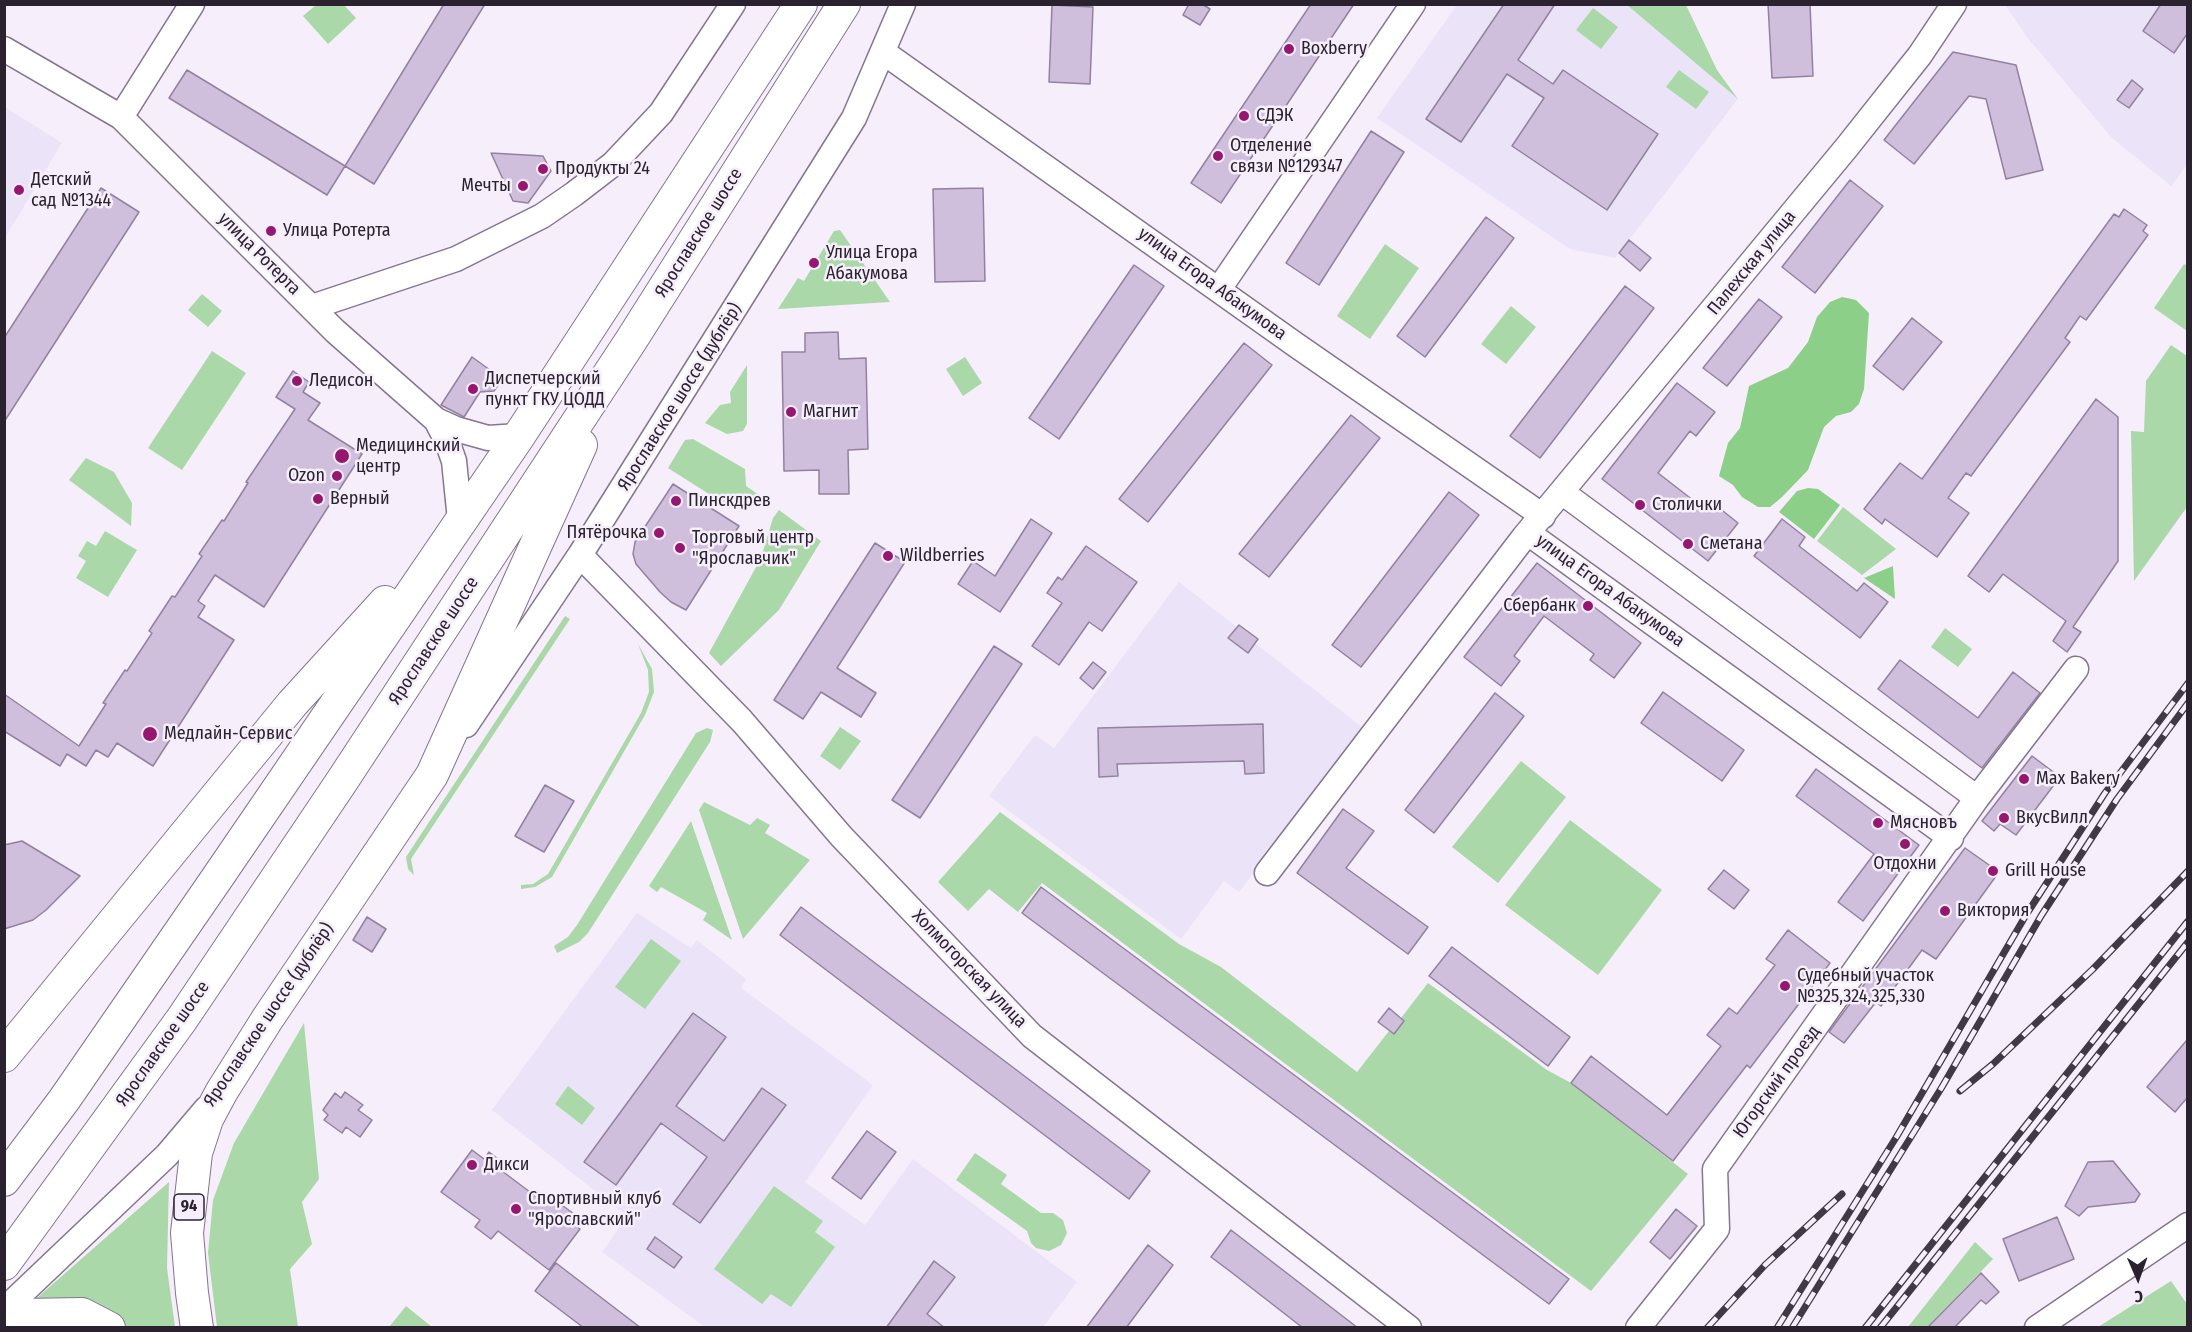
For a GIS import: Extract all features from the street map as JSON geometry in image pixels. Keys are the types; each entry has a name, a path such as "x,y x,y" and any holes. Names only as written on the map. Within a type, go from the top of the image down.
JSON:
{"main road":[{"name":"Ярославское шоссе","path":"4,1180 64,1100 519,436 801,4"},
{"name":"Ярославское шоссе","path":"4,1264 189,1010 632,339 844,4"},
{"name":"Ярославское шоссе (дублёр)","path":"222,1091 432,775 562,483 632,339"},
{"path":"4,1056 292,704 460,520"},
{"name":"94","path":"197,1328 187,1233 191,1185 196,1153 207,1119 222,1091"},
{"path":"4,1145 64,1100"},
{"path":"4,1322 24,1315 82,1314 109,1328"}],"street":[{"path":"121,117 192,4"},
{"path":"312,307 456,259 542,216 574,194 612,164 661,113 733,4"},
{"name":"Ярославское шоссе (дублёр)","path":"432,775 580,555 854,118 903,4"},
{"path":"1219,289 1413,4"},
{"name":"Палехская улица","path":"1535,524 1563,493 1854,138 1920,55 1954,4"},
{"name":"улица Ротерта","path":"4,49 121,117 312,307 436,420 463,432 488,438 519,436"},
{"name":"улица Егора Абакумова","path":"883,52 1219,289 1951,838"},
{"path":"436,420 454,461 460,520"},
{"path":"1563,493 1977,798"},
{"name":"улица Егора Абакумова","path":"1267,873 1535,524"},
{"name":"Холмогорская улица","path":"580,555 742,721 841,836 1032,1035 1409,1328"},
{"name":"Югорский проезд","path":"1638,1328 1717,1229 1715,1169 1951,838 1977,798 2076,669"},
{"name":"Ярославское шоссе (дублёр)","path":"4,1310 167,1155 222,1091"},
{"path":"2037,1328 2187,1225"}],"shaded area":[{"path":"1457,5 1627,5 1738,99 1615,258 1570,249 1377,118"},
{"path":"2005,5 2187,5 2187,165 2171,186 2112,138 2026,36"},
{"name":"Детский сад №1344","path":"5,107 62,143 5,238"},
{"path":"1179,582 1237,627 1229,638 1255,643 1362,727 1239,892 1224,881 1181,939 989,796 1035,735 1054,748"},
{"path":"637,913 691,948 697,940 746,979 741,988 873,1085 805,1182 865,1225 913,1159 1077,1282 1043,1327 705,1327 602,1252 627,1216 492,1110"}],"green space":[{"path":"343,4 356,18 328,44 303,16 316,5"},
{"path":"1627,5 1686,5 1717,70 1738,99"},
{"path":"1593,8 1618,27 1601,49 1576,30"},
{"path":"1679,70 1709,92 1696,109 1666,87"},
{"path":"840,230 890,302 778,309 798,278 804,281 834,231"},
{"path":"1385,244 1419,268 1370,339 1337,316"},
{"path":"2184,264 2188,266 2187,331 2154,308"},
{"path":"202,294 222,311 208,327 188,310"},
{"path":"1842,297 1856,300 1869,313 1864,389 1859,404 1851,412 1836,416 1824,427 1808,470 1782,497 1770,507 1758,507 1742,497 1733,485 1719,476 1728,443 1740,428 1749,386 1788,368 1808,342 1817,317 1830,302"},
{"path":"1511,306 1536,327 1506,364 1481,344"},
{"path":"2171,345 2187,356 2187,507 2134,581 2131,431 2144,432 2146,381"},
{"path":"212,351 246,373 182,470 148,448"},
{"path":"965,357 982,383 963,396 946,369"},
{"path":"747,365 747,424 743,431 727,434 705,423 720,405 731,403 730,392"},
{"path":"693,439 745,469 746,486 759,495 757,503 740,494 731,508 668,468 685,440"},
{"path":"86,458 114,472 132,503 131,526 69,480"},
{"path":"1808,488 1818,489 1840,505 1814,539 1779,512 1797,491"},
{"path":"1843,507 1896,549 1862,575 1817,541"},
{"path":"779,510 821,541 779,610 721,666 709,653 761,558 773,518"},
{"path":"105,531 137,550 108,597 76,578 86,561 78,556 87,541 96,546"},
{"path":"1893,566 1895,599 1864,578"},
{"path":"565,616 570,619 411,859 414,875 408,869 406,857"},
{"path":"1945,628 1972,649 1958,667 1931,647"},
{"path":"638,644 652,669 654,692 645,715 552,877 535,887 521,889 521,885 533,884 548,874 641,713 649,692 648,670"},
{"path":"840,727 861,741 840,770 820,756"},
{"path":"707,728 713,730 710,742 588,933 579,942 557,953 554,946 568,937 577,925 696,733"},
{"path":"1521,761 1566,797 1498,883 1452,847"},
{"path":"704,802 750,825 757,818 770,825 765,833 810,860 743,939 699,810"},
{"path":"1000,812 1179,944 1221,967 1357,1072 1389,1031 1394,1034 1404,1021 1401,1018 1428,983 1547,1070 1571,1083 1688,1174 1591,1291 1042,883 1018,912 989,889 968,911 938,882"},
{"path":"1570,820 1662,890 1598,975 1505,905"},
{"path":"691,821 732,940 703,920 707,913 661,887 657,892 649,886"},
{"path":"651,939 681,961 645,1009 615,987"},
{"path":"304,1023 319,1179 302,1202 312,1244 290,1269 298,1327 217,1327 208,1253 213,1200 234,1143"},
{"path":"568,1086 595,1108 582,1125 555,1104"},
{"path":"975,1153 1007,1175 1001,1184 1041,1213 1053,1213 1063,1220 1067,1233 1061,1245 1049,1251 1036,1248 1031,1243 1027,1231 956,1180"},
{"path":"169,1182 167,1268 175,1327 126,1327 104,1311 30,1304"},
{"path":"774,1186 823,1221 815,1232 835,1247 791,1307 771,1294 762,1304 714,1269"},
{"path":"1975,1242 1993,1259 1927,1327 1908,1327"},
{"path":"2171,1281 2187,1304 2187,1327 2098,1327"},
{"path":"406,1306 432,1327 389,1327"}],"building":[{"path":"444,4 485,4 374,184 345,166"},
{"path":"1189,4 1202,4 1210,9 1200,25 1183,15"},
{"path":"1311,4 1354,4 1221,203 1191,183"},
{"path":"1504,4 1555,4 1518,60 1553,84 1563,70 1658,134 1607,210 1512,146 1544,98 1507,74 1461,142 1426,119"},
{"path":"1768,4 1810,4 1813,76 1772,78"},
{"path":"2161,4 2187,4 2187,34 2174,53 2143,31"},
{"path":"1052,5 1093,7 1090,84 1049,82"},
{"path":"1953,52 2016,65 2043,170 2006,179 1986,99 1969,96 1914,164 1884,140"},
{"path":"187,70 345,166 327,195 169,98"},
{"path":"2132,80 2143,89 2129,108 2117,100"},
{"path":"1371,131 1404,152 1319,285 1286,263"},
{"name":"Мечты","path":"491,153 543,156 551,171 528,203 513,201"},
{"path":"1850,180 1883,206 1815,293 1782,267"},
{"path":"101,188 139,212 4,422 4,338"},
{"path":"983,188 985,281 935,282 933,189"},
{"path":"2124,209 2147,225 2143,231 2148,235 2086,320 2080,316 2065,338 2070,342 1971,476 1966,473 1948,498 1969,513 1937,557 1885,519 1882,524 1864,509 1900,463 1922,479 2114,214 2119,217"},
{"path":"1486,217 1514,238 1425,357 1397,336"},
{"path":"1629,240 1651,258 1640,271 1619,253"},
{"path":"1134,265 1164,286 1059,439 1029,418"},
{"path":"1625,286 1654,308 1540,458 1510,436"},
{"path":"1759,299 1782,317 1727,386 1703,368"},
{"path":"1912,318 1942,342 1903,390 1873,366"},
{"path":"838,332 839,359 866,358 868,449 848,450 849,494 819,494 819,470 784,471 782,352 805,352 805,333"},
{"path":"1244,343 1272,365 1148,522 1119,499"},
{"name":"Диспетчерский пункт ГКУ ЦОДД","path":"472,357 497,375 499,384 494,391 480,392 464,417 441,405"},
{"path":"293,371 309,382 303,392 320,403 308,420 362,454 264,607 215,575 198,601 205,606 198,617 234,640 153,766 117,743 108,757 96,750 86,766 67,754 60,766 4,731 4,694 79,746 106,704 103,703 152,633 149,631 202,556 199,554 222,520 224,521 248,483 246,482 295,409 276,397"},
{"path":"1677,383 1715,412 1696,436 1690,431 1658,473 1707,511 1713,503 1738,523 1708,561 1602,479"},
{"path":"2096,399 2118,417 2118,561 2073,627 2081,632 2067,652 2053,641 2066,621 2003,574 1989,592 1968,576"},
{"path":"1351,415 1380,438 1269,577 1239,554"},
{"name":"Торговый центр \"Ярославчик\"","path":"673,484 739,526 686,610 671,602 660,592 636,564 633,554 635,542"},
{"path":"1449,492 1479,515 1361,667 1332,645"},
{"path":"1031,519 1052,533 1000,612 958,584 973,561 995,576"},
{"path":"1782,519 1805,537 1799,546 1857,591 1864,583 1888,602 1860,638 1754,556"},
{"path":"875,543 905,562 837,668 876,693 861,717 821,692 803,719 774,700"},
{"path":"1086,546 1137,582 1102,631 1089,622 1059,665 1032,646 1062,603 1047,593 1058,577 1062,580"},
{"path":"1537,563 1641,643 1614,678 1590,660 1594,654 1544,616 1514,656 1520,661 1501,686 1464,657"},
{"path":"1239,625 1258,639 1248,653 1228,638"},
{"path":"994,646 1022,664 920,818 892,800"},
{"path":"1900,660 1978,718 2013,672 2040,693 1982,768 1878,689"},
{"path":"1093,662 1106,672 1093,689 1080,678"},
{"path":"1663,692 1744,750 1722,781 1641,723"},
{"path":"1495,693 1524,716 1434,833 1405,810"},
{"path":"1263,724 1264,773 1245,774 1244,761 1117,764 1118,776 1099,777 1098,728"},
{"path":"2032,756 2060,777 2016,835 2000,824 1994,831 1982,821"},
{"path":"1816,769 1919,845 1863,921 1838,902 1874,854 1796,796"},
{"path":"545,785 574,801 544,852 515,836"},
{"path":"1343,809 1374,831 1346,868 1428,927 1408,954 1297,873"},
{"path":"22,841 80,876 33,920 4,929 4,845"},
{"name":"Виктория","path":"1965,848 1999,872 1936,959 1922,950 1881,1006 1876,1002 1844,1043 1829,1032"},
{"path":"1724,870 1749,890 1734,909 1708,889"},
{"path":"1041,887 1569,1279 1549,1304 1022,913"},
{"path":"801,907 1150,1171 1129,1199 780,935"},
{"path":"367,917 386,929 372,952 353,940"},
{"path":"1788,930 1830,963 1750,1068 1747,1065 1673,1161 1571,1083 1591,1056 1667,1115 1721,1046 1707,1035 1729,1008 1737,1014 1775,965 1766,959"},
{"path":"1452,947 1570,1037 1548,1066 1429,976"},
{"path":"1389,1008 1404,1021 1394,1034 1378,1022"},
{"path":"693,1013 726,1037 676,1106 724,1141 762,1088 786,1105 700,1223 673,1204 707,1157 661,1123 616,1185 584,1162"},
{"path":"2187,1040 2187,1098 2175,1112 2147,1087"},
{"path":"345,1092 363,1105 358,1110 372,1120 360,1137 346,1127 342,1133 324,1120 328,1115 323,1110 335,1093 341,1098"},
{"path":"867,1131 896,1152 861,1199 832,1178"},
{"name":"Спортивный клуб \"Ярославский\"","path":"472,1150 484,1159 489,1152 506,1165 502,1171 546,1204 551,1197 574,1214 569,1221 580,1229 549,1270 498,1231 491,1239 475,1227 480,1220 441,1192"},
{"path":"2113,1161 2140,1194 2135,1202 2088,1207 2079,1216 2065,1206 2088,1162"},
{"path":"1676,1209 1697,1226 1670,1259 1650,1242"},
{"path":"2057,1217 2074,1259 2019,1281 2003,1239"},
{"path":"1231,1230 1358,1328 1303,1328 1211,1257"},
{"path":"655,1237 682,1257 674,1268 647,1249"},
{"path":"1148,1245 1173,1265 1126,1328 1086,1328"},
{"path":"934,1261 955,1277 927,1314 945,1328 886,1328"},
{"path":"556,1263 641,1328 584,1328 535,1291"},
{"path":"1981,1273 1999,1292 1986,1304 1981,1300 1954,1328 1927,1328"}],"railway":[{"path":"1777,1328 1897,1136 2026,915 2105,793 2188,683"},
{"path":"1792,1328 1942,1087 2041,916 2117,799 2188,703"},
{"path":"1960,1091 1993,1064 2093,969 2188,871"},
{"path":"1865,1328 2188,921"},
{"path":"1880,1328 2188,942"},
{"path":"1707,1328 1765,1265 1842,1194"}],"place":[{"name":"Boxberry","path":"1289,49"},
{"name":"СДЭК","path":"1244,116"},
{"name":"Отделение связи №129347","path":"1218,156"},
{"name":"Продукты 24","path":"543,169"},
{"name":"Мечты","path":"523,186"},
{"name":"Детский сад №1344","path":"19,190"},
{"name":"Улица Ротерта","path":"271,231"},
{"name":"Улица Егора Абакумова","path":"814,263"},
{"name":"Ледисон","path":"297,381"},
{"name":"Диспетчерский пункт ГКУ ЦОДД","path":"473,389"},
{"name":"Магнит","path":"791,412"},
{"name":"Медицинский центр","path":"342,456"},
{"name":"Ozon","path":"337,476"},
{"name":"Верный","path":"318,499"},
{"name":"Пинскдрев","path":"676,501"},
{"name":"Столички","path":"1640,505"},
{"name":"Пятёрочка","path":"659,533"},
{"name":"Сметана","path":"1688,544"},
{"name":"Торговый центр \"Ярославчик\"","path":"680,548"},
{"name":"Wildberries","path":"888,556"},
{"name":"Сбербанк","path":"1588,606"},
{"name":"Медлайн-Сервис","path":"150,734"},
{"name":"Max Bakery","path":"2024,779"},
{"name":"ВкусВилл","path":"2004,818"},
{"name":"Мясновъ","path":"1878,823"},
{"name":"Отдохни","path":"1905,844"},
{"name":"Grill House","path":"1993,871"},
{"name":"Виктория","path":"1945,911"},
{"name":"Судебный участок №325,324,325,330","path":"1785,986"},
{"name":"Дикси","path":"472,1165"},
{"name":"Спортивный клуб \"Ярославский\"","path":"516,1209"}]}
